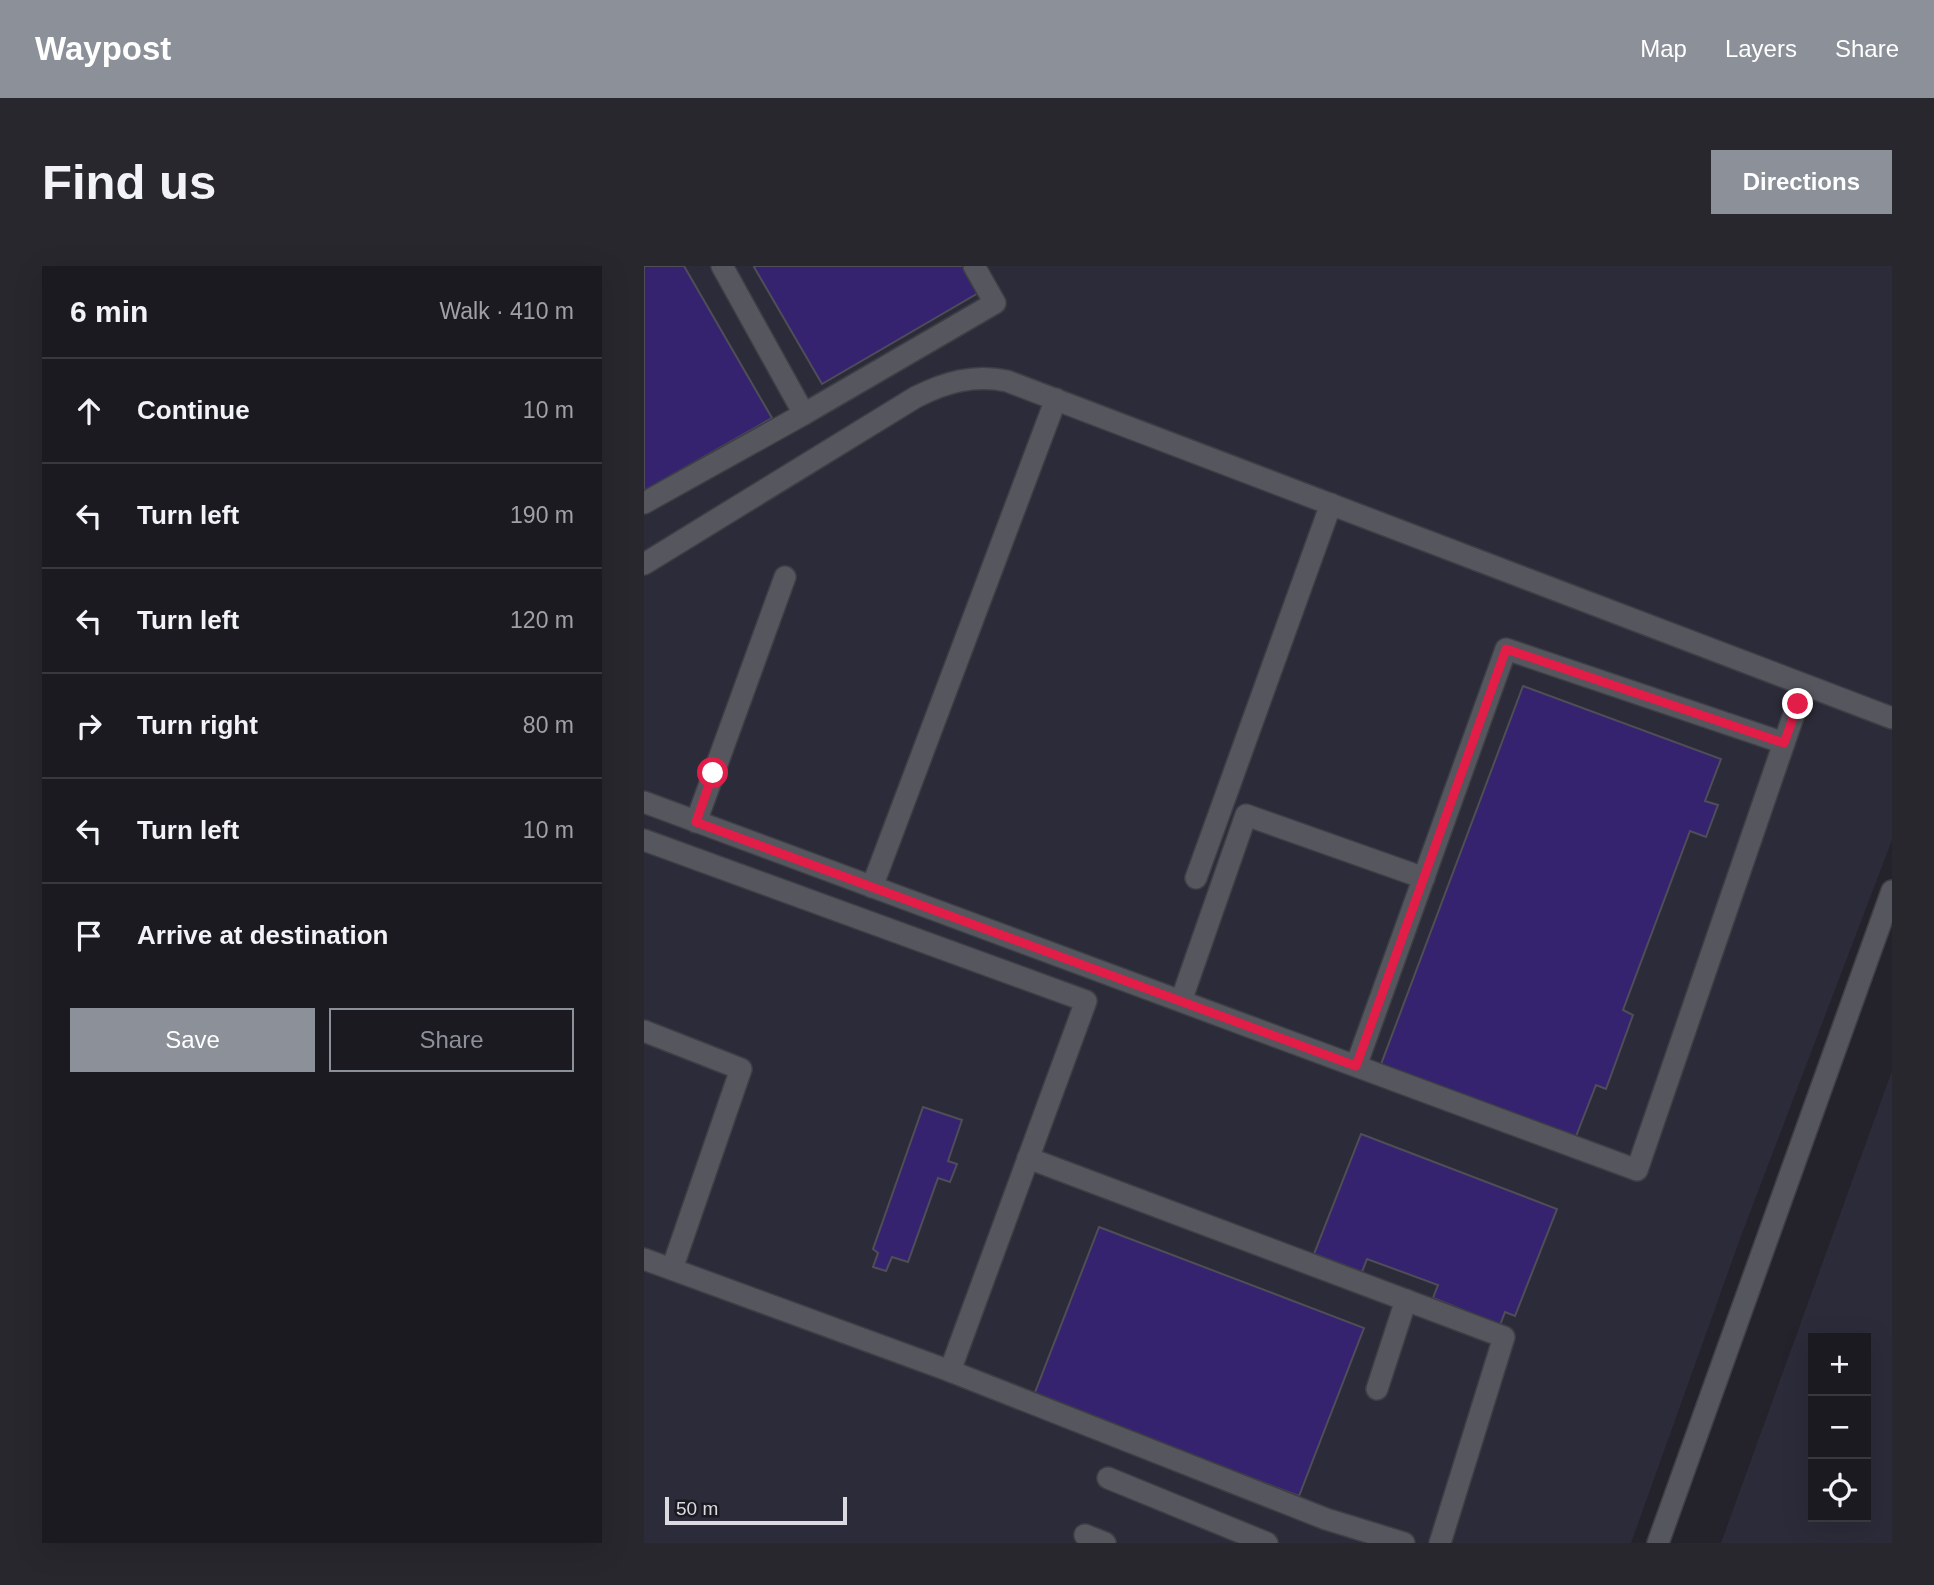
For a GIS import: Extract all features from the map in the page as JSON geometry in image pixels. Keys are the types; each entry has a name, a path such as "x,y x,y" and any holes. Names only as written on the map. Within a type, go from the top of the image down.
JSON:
{"street":[{"path":"722,266 804,414"},
{"path":"644,503 995,303 974,266"},
{"path":"644,564 916,397 943,383 989,377 1056,399 1892,718"},
{"path":"872,887 1056,399"},
{"path":"1196,878 1331,504"},
{"path":"696,822 785,577"},
{"path":"1356,1066 1506,649 1784,743"},
{"path":"644,803 1637,1170 1804,685"},
{"path":"1181,1001 1246,815 1424,878"},
{"path":"644,840 1086,1001 950,1371"},
{"path":"1658,1543 1892,891"},
{"path":"644,1031 741,1069 672,1269"},
{"path":"1028,1158 1504,1337 1440,1543"},
{"path":"644,1259 950,1371 1326,1519 1404,1543"},
{"path":"1377,1389 1406,1300"},
{"path":"1108,1478 1267,1543"},
{"path":"1085,1535 1105,1543"}],"shaded area":[{"path":"644,266 1892,266 1892,840 1741,1236 1631,1543 644,1543"},
{"path":"1892,1071 1892,1543 1721,1543"}],"building":[{"path":"644,266 684,266 772,418 644,491"},
{"path":"965,266 980,292 822,384 754,267"},
{"path":"1523,686 1721,759 1705,801 1718,805 1706,837 1690,831 1623,1010 1633,1015 1606,1089 1596,1085 1575,1139 1380,1067"},
{"path":"923,1107 962,1120 948,1161 957,1164 950,1182 938,1178 908,1262 892,1257 886,1271 873,1267 878,1253 873,1249"},
{"path":"1361,1134 1557,1209 1515,1316 1505,1312 1500,1325 1433,1298 1438,1285 1367,1259 1362,1272 1314,1254"},
{"path":"1099,1227 1364,1328 1299,1496 1034,1395"}],"route":[{"path":"713,773 696,822 1356,1066 1506,649 1784,743 1798,704"}]}
